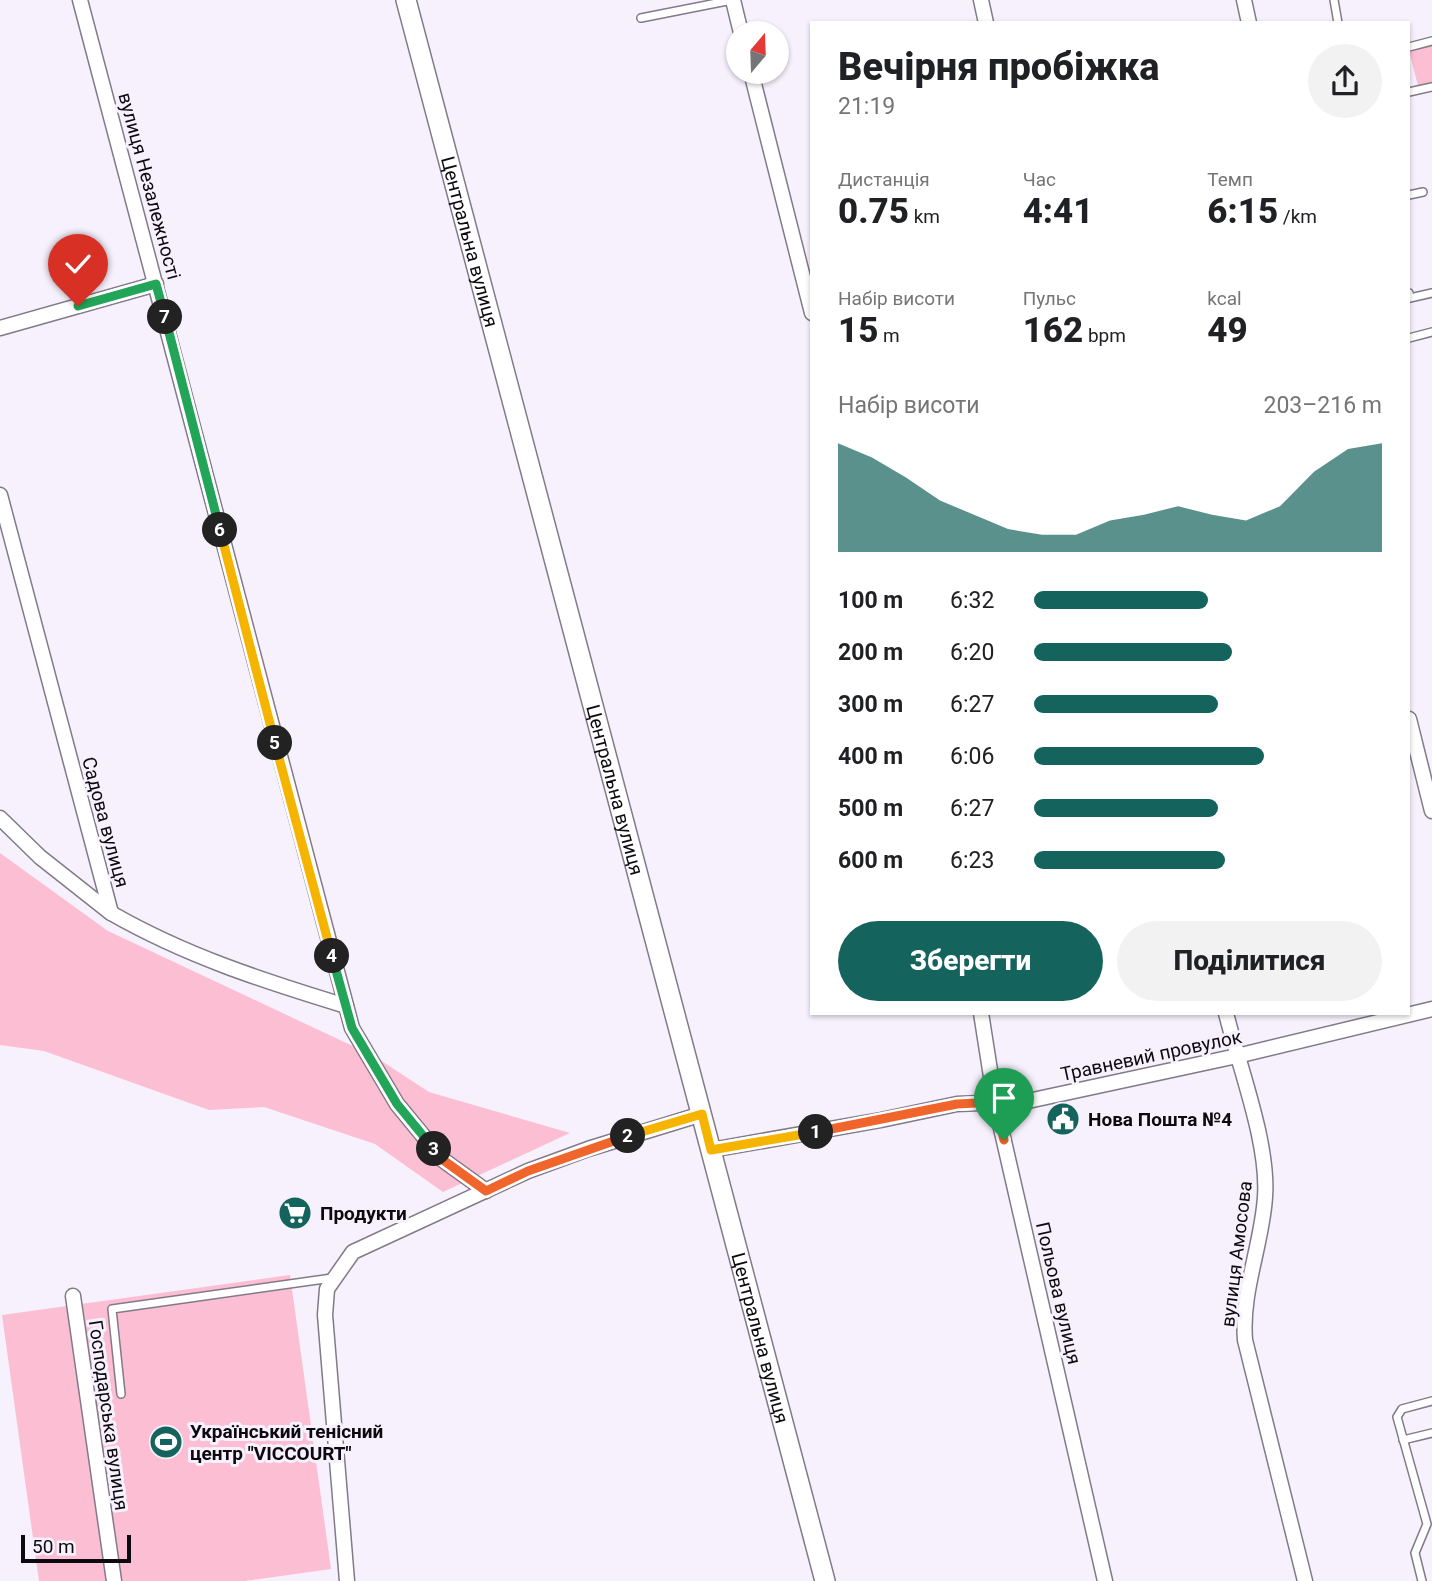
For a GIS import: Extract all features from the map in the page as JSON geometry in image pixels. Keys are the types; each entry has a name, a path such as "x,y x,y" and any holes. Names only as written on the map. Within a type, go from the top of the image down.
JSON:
{"main road":[{"name":"Центральна вулиця","path":"406,0 825,1581"}],"street":[{"name":"вулиця Незалежності","path":"80,0 352,1028 397,1104 443,1160 486,1191"},
{"path":"733,0 738,21"},
{"path":"981,0 986,21"},
{"path":"1244,0 1249,21"},
{"path":"754,84 810,305"},
{"path":"0,328 156,284"},
{"name":"Садова вулиця","path":"0,495 111,914 151,936 238,973 346,1006"},
{"path":"1410,723 1432,811"},
{"path":"0,818 40,857 111,914"},
{"name":"Травневий провулок","path":"1410,1014 1432,1009"},
{"name":"Польова вулиця","path":"981,1015 995,1102 1105,1581"},
{"name":"вулиця Амосова","path":"1227,1015 1265,1174 1262,1222 1246,1301 1245,1340 1306,1581"},
{"name":"Травневий провулок","path":"711,1150 957,1104 1028,1101 1237,1056 1407,1015"},
{"path":"347,1581 325,1315 327,1289 332,1278 352,1252 486,1191 588,1149 702,1114"},
{"name":"Господарська вулиця","path":"73,1296 114,1581"}],"lane":[{"path":"641,18 733,0"},
{"path":"1334,0 1338,21"},
{"path":"1410,47 1432,41"},
{"path":"1410,92 1432,87"},
{"path":"1410,195 1423,192"},
{"path":"1410,298 1432,293"},
{"path":"1410,338 1432,332"},
{"path":"121,1394 112,1309 332,1278"},
{"path":"1422,1581 1415,1553 1429,1524 1403,1440 1398,1412 1432,1401"},
{"path":"1403,1440 1432,1433"}],"shaded area":[{"path":"1432,45 1432,82 1418,86 1410,51"},
{"path":"0,853 108,931 374,1056 429,1092 570,1133 443,1192 375,1144 264,1107 209,1110 44,1051 0,1045"},
{"name":"Український тенісний центр \"VICCOURT\"","path":"290,1275 331,1569 245,1581 39,1581 2,1315"}],"place":[{"name":"Нова Пошта №4","path":"1063,1119"},
{"name":"Продукти","path":"295,1213"},
{"name":"Український тенісний центр \"VICCOURT\"","path":"166,1442"}],"route":[{"path":"78,306 156,284 352,1028 397,1104 443,1160 486,1191 528,1171 588,1149 702,1114 711,1150 976,1102 995,1102 1004,1140"}]}
